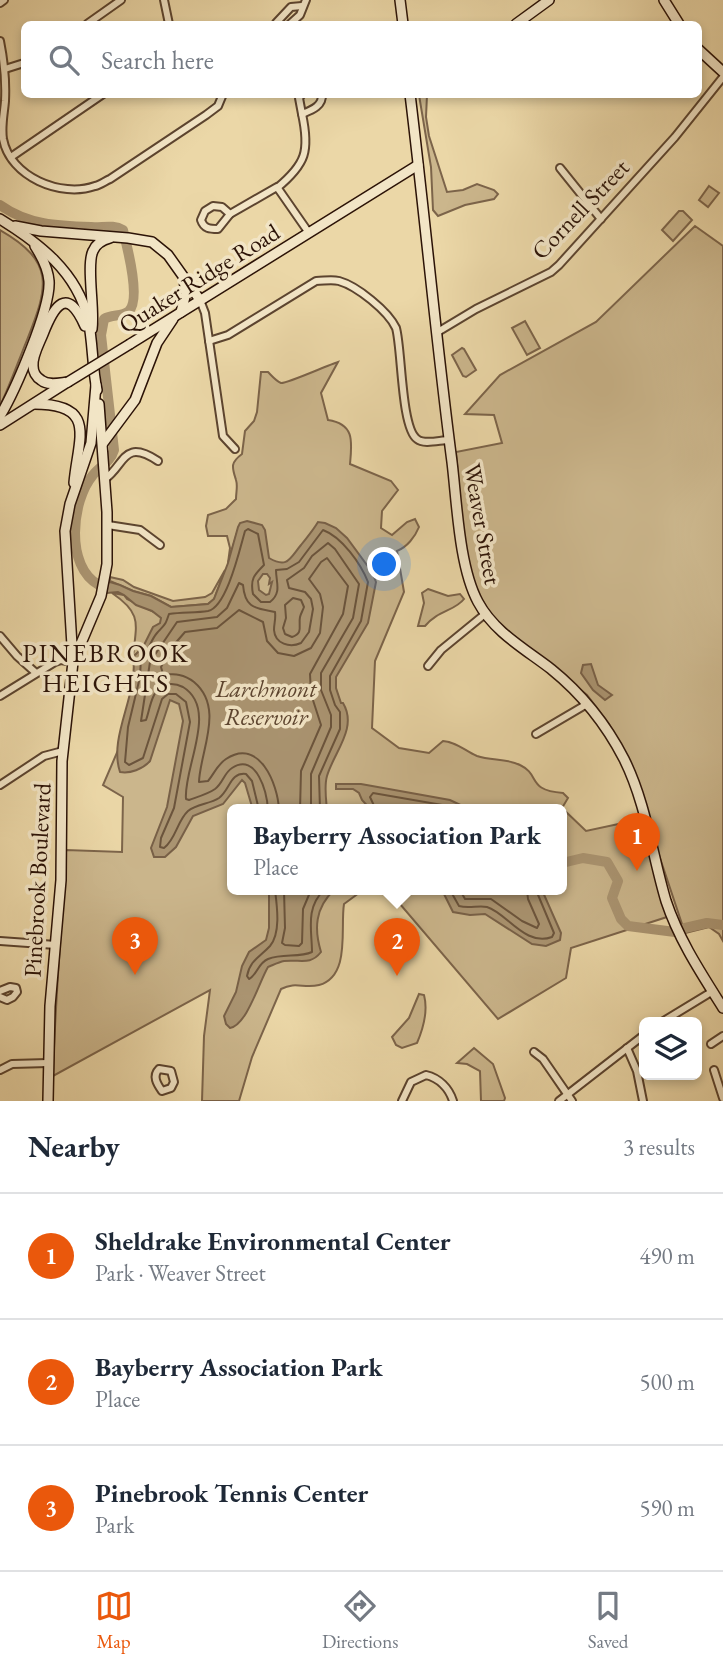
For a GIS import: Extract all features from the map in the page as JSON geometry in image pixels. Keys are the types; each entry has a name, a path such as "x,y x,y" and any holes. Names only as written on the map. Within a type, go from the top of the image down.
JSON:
{"street":[{"path":"0,3 4,0"},
{"path":"91,21 121,0"},
{"path":"164,0 168,21"},
{"path":"400,0 403,21"},
{"path":"520,21 549,0"},
{"path":"664,0 674,21"},
{"path":"278,21 291,6 304,3"},
{"path":"293,21 300,15 304,3"},
{"path":"0,41 5,69 3,141 11,157 27,174 48,185 61,188 96,186 206,115 218,106 221,98"},
{"path":"702,53 723,72"},
{"path":"5,69 21,64"},
{"name":"Cornell Street","path":"436,333 476,309 551,272 674,138 723,77"},
{"path":"11,157 97,98"},
{"path":"230,214 222,207 214,206 205,211 201,221 209,229 218,229 230,214 277,188 294,174 304,159 307,133 299,98"},
{"path":"302,114 315,108 321,98"},
{"name":"Weaver Street","path":"411,98 449,440 466,567 472,591 496,627 552,670 587,704 614,741 628,768 645,817 674,922 685,946 723,1008"},
{"name":"Quaker Ridge Road","path":"0,425 418,165"},
{"path":"560,168 601,219"},
{"path":"277,188 309,233"},
{"name":"Pinebrook Boulevard","path":"0,219 33,241 60,265 75,286 86,311 91,340 101,412 108,525 106,574 98,603 73,662"},
{"path":"10,225 41,232 147,240 161,248 200,300 205,313 223,436 235,449"},
{"path":"91,340 94,316 91,255 99,243 115,237"},
{"path":"0,416 46,309 49,295 47,267 33,241"},
{"path":"103,444 138,394 157,343 179,314 187,293 183,278"},
{"path":"209,341 228,335 316,281 331,280 347,284 375,303 389,316 396,328 408,420 414,437 423,442 449,440"},
{"path":"68,382 44,382 34,371 33,358 53,311 64,304 75,307 91,340"},
{"name":"Pinebrook Boulevard","path":"48,1101 51,990 61,863 63,751 73,662 72,616 64,549 65,524 88,453 96,385"},
{"path":"12,391 16,402 24,410"},
{"path":"34,404 63,406 77,419 80,442 72,497"},
{"path":"88,453 94,452 112,474 122,458 129,454 145,453 158,461"},
{"path":"108,525 139,530 160,545"},
{"path":"428,666 441,650 485,614"},
{"path":"0,636 36,673"},
{"path":"0,696 58,660 73,662"},
{"path":"536,734 587,704"},
{"path":"0,785 44,756 63,751"},
{"path":"0,941 56,945"},
{"path":"0,991 16,988 13,997 7,1000 0,997"},
{"path":"670,1017 713,991"},
{"path":"711,1044 723,1036"},
{"path":"559,1101 639,1039"},
{"path":"627,1048 637,1071 643,1101"},
{"path":"534,1052 548,1065 572,1101"},
{"path":"0,1070 12,1063 48,1063"},
{"path":"714,1070 723,1098"},
{"path":"402,1101 414,1079 426,1075 433,1077 451,1095 453,1101"},
{"path":"159,1101 162,1091"}],"green space":[{"path":"420,98 427,98 429,136 447,192 463,190 477,184 498,194 494,199 465,205 438,216 433,210 431,167"},
{"path":"709,186 719,193 708,207 699,200"},
{"path":"679,211 683,211 692,220 673,241 662,230"},
{"path":"695,226 723,246 723,941 719,934 709,927 685,933 625,753 609,724 587,695 494,620 471,581 462,522 456,452 502,443 494,415 465,414 500,375 596,322"},
{"path":"0,230 31,253 39,265 42,290 40,305 0,406"},
{"path":"525,321 540,348 527,355 512,328"},
{"path":"462,348 476,370 466,377 452,355"},
{"name":"Larchmont Reservoir","path":"338,362 321,393 328,420 343,425 350,435 350,464 391,481 398,490 382,511 381,528 392,535 407,522 415,519 419,527 410,541 397,551 404,592 375,661 372,728 399,748 429,753 443,741 477,756 510,761 526,769 544,789 563,793 568,798 564,804 227,804 227,895 356,895 344,904 342,950 336,972 329,980 319,985 281,989 252,1057 239,1101 202,1101 204,1036 210,990 53,1076 66,850 122,852 123,797 103,785 119,748 143,648 133,657 135,620 129,607 112,593 124,595 158,614 208,610 244,574 239,526 228,563 230,548 227,536 208,536 208,515 226,509 236,499 237,485 233,466 242,454 245,431 254,421 257,412 261,372 268,372 281,383"},
{"path":"225,570 214,599 208,604 171,607 151,596 110,581 110,577 123,580 134,587 173,601 205,597 212,593"},
{"path":"428,589 448,596 460,594 464,599 425,626 418,626 424,603 422,593"},
{"name":"Larchmont Reservoir","path":"567,813 586,831 642,819 670,916 571,948 566,978 498,1019 392,895 567,895"},
{"path":"419,994 424,995 425,1001 421,1032 417,1043 402,1048 396,1045 392,1037 409,1018"},
{"path":"474,1048 493,1064 504,1101 481,1101 480,1071 467,1064 457,1063"}],"water":[{"path":"247,521 262,525 269,558 285,562 318,522 325,523 347,538 372,572 376,582 368,623 336,677 336,688 347,712 346,731 327,776 326,804 251,804 242,780 223,804 193,816 176,847 165,857 154,857 151,848 167,807 183,721 179,704 170,700 150,761 136,770 120,772 118,744 132,686 133,657 143,647 161,618 118,592 107,593 99,585 110,582 120,585 151,596 171,607 208,604 214,599 240,523","holes":["263,574 270,578 269,584 272,582 269,594 266,595 259,590 258,581"]},
{"path":"591,664 598,685 612,695 605,700 593,690 581,673 583,665"},
{"path":"336,784 361,784 450,800 458,804 366,804 353,789 336,789"},
{"path":"269,895 330,895 318,919 317,935 321,952 313,959 284,961 268,967 247,1011 236,1025 230,1028 224,1016 236,992 242,966 249,952 266,940 269,928"},
{"path":"444,895 544,895 561,933 560,940 546,946 532,944 485,914 453,912"}],"waterway":[{"path":"0,205 21,217 44,223 123,230 134,296 129,311 104,319 101,335 114,450 86,486 76,516 76,549 88,576 99,585"},
{"path":"567,862 583,858 607,862 618,881 612,898 621,919 628,926 675,932"},
{"path":"685,928 707,923 723,925"}],"place":[{"name":"Sheldrake Environmental Center","path":"637,871"},
{"name":"Pinebrook Tennis Center","path":"135,975"},
{"name":"Bayberry Association Park","path":"397,976"}],"district":[{"name":"PINEBROOK HEIGHTS","path":"106,668"}]}
